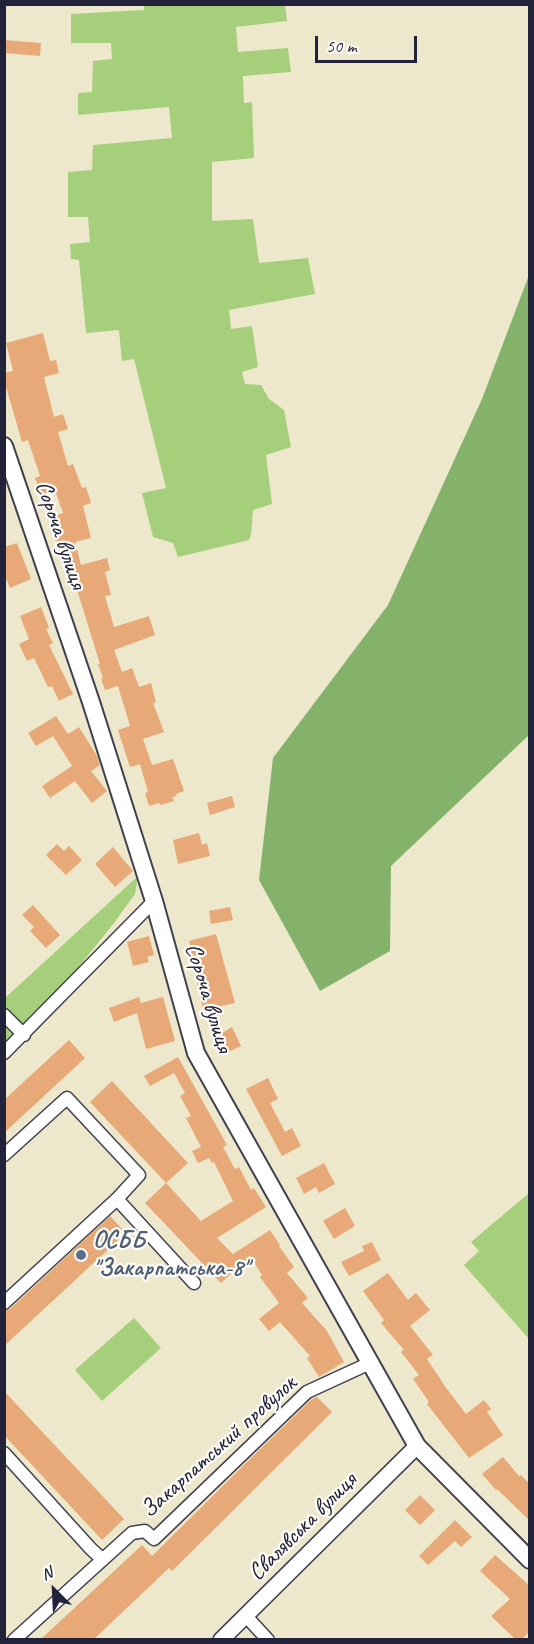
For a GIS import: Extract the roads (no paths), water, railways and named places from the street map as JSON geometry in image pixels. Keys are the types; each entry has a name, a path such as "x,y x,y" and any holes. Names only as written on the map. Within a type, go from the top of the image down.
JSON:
{"main road":[{"name":"Сороча вулиця","path":"4,446 91,702 154,901 196,1053 417,1446 530,1560"}],"street":[{"path":"4,1053 154,901"},
{"path":"4,1015 24,1035"},
{"path":"4,1155 67,1098 139,1175 117,1199 4,1303"},
{"path":"117,1199 194,1283"},
{"name":"Закарпатський провулок","path":"14,1640 132,1533 145,1531 154,1539 307,1392 370,1364"},
{"name":"Свалявська вулиця","path":"221,1640 417,1446"},
{"path":"4,1453 102,1559"},
{"path":"246,1616 268,1640"}],"place":[{"name":"ОСББ \"Закарпатська-8\"","path":"81,1255"}]}
